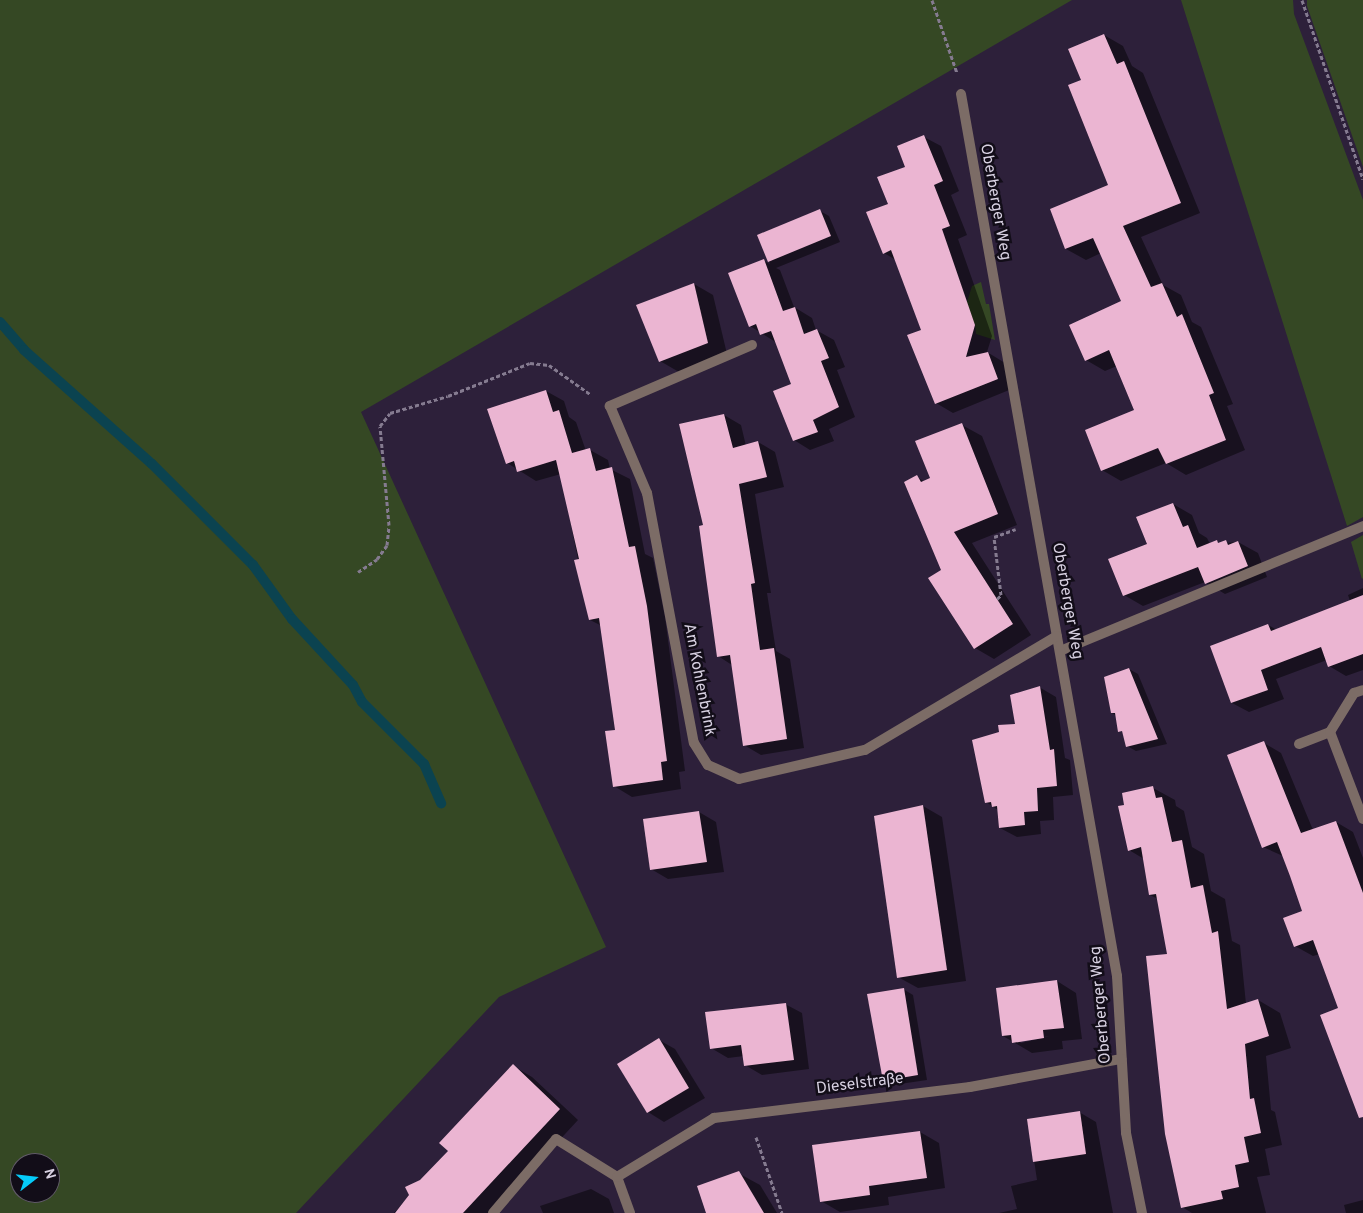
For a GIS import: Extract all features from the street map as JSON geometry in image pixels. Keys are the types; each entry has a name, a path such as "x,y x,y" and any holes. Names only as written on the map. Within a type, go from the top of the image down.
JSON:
{"street":[{"name":"Oberberger Weg","path":"961,94 1117,976 1126,1133 1142,1213"},
{"path":"610,406 752,345"},
{"name":"Am Kohlenbrink","path":"610,406 647,494 694,743 708,765 739,779 865,750 1057,636"},
{"path":"1060,651 1363,526"},
{"path":"1299,744 1330,732 1354,693 1363,690"},
{"path":"1330,732 1363,819"},
{"name":"Dieselstraße","path":"617,1177 714,1118 747,1112 970,1087 1121,1059"},
{"path":"493,1213 556,1139 617,1177 630,1213"}],"path":[{"path":"932,0 956,65 961,94"},
{"path":"1302,0 1363,179"},
{"path":"358,572 377,559 387,545 389,525 380,426 390,413 448,396 530,363 549,365 610,406"},
{"path":"997,599 1001,594 994,538 1037,520"},
{"path":"747,1112 782,1213"}],"green space":[{"path":"0,0 1072,0 361,412 606,947 499,997 296,1213 0,1213"},
{"path":"1181,0 1293,0 1294,14 1363,200 1363,517 1347,526"},
{"path":"1307,0 1363,0 1363,167 1307,6"},
{"path":"981,282 986,304 989,304 995,340 976,334 975,324 963,315 972,286"},
{"path":"1363,535 1363,578 1362,579 1351,542"}],"building":[{"path":"1104,34 1117,64 1124,61 1181,203 1123,226 1151,287 1162,283 1177,317 1182,314 1214,393 1209,395 1226,440 1166,464 1158,448 1101,471 1085,430 1134,410 1109,350 1085,361 1069,325 1121,301 1093,238 1065,249 1050,209 1108,185 1068,85 1081,80 1068,49"},
{"path":"924,135 943,181 934,185 950,226 942,229 975,325 966,357 988,352 998,379 935,404 907,335 921,330 891,250 883,254 866,212 888,204 877,177 905,167 897,146"},
{"path":"820,209 831,236 768,262 757,235"},
{"path":"764,259 783,311 795,307 804,334 817,329 829,358 821,361 839,407 813,420 818,432 793,441 773,391 791,384 771,331 760,335 756,324 749,327 728,273"},
{"path":"694,283 708,343 659,362 636,305"},
{"path":"546,390 553,412 559,410 572,453 590,448 596,471 612,467 629,547 635,546 647,606 667,761 661,762 663,780 613,787 605,731 615,730 599,618 589,620 574,560 579,559 556,460 517,472 514,461 506,464 487,409"},
{"path":"724,414 733,448 758,441 767,477 739,484 755,583 751,584 760,650 774,648 787,739 743,746 730,655 717,657 699,526 703,525 679,424"},
{"path":"962,423 998,514 954,532 1013,624 974,649 928,578 941,570 904,482 917,475 921,482 930,478 915,441"},
{"path":"1173,503 1183,527 1188,525 1197,548 1217,540 1218,543 1226,540 1228,545 1238,541 1248,566 1205,584 1198,567 1123,596 1108,559 1147,544 1136,517"},
{"path":"1363,595 1363,654 1328,667 1321,647 1261,670 1268,690 1231,703 1210,646 1268,624 1271,631"},
{"path":"1129,668 1158,739 1126,747 1122,731 1118,732 1115,713 1111,713 1104,677"},
{"path":"1040,686 1050,750 1054,749 1057,786 1037,788 1038,811 1024,812 1025,825 999,828 997,806 992,807 991,802 985,803 972,740 999,732 998,725 1015,724 1010,695"},
{"path":"1264,741 1301,833 1336,821 1363,893 1363,1117 1359,1118 1320,1015 1338,1008 1313,940 1294,947 1283,918 1302,911 1290,876 1277,842 1262,848 1227,755"},
{"path":"1153,786 1156,798 1162,797 1172,842 1182,840 1191,888 1203,885 1212,933 1218,931 1227,1009 1258,999 1269,1036 1245,1044 1250,1099 1254,1098 1261,1133 1244,1137 1249,1162 1235,1165 1239,1187 1221,1191 1223,1199 1181,1208 1165,1134 1146,956 1167,954 1156,894 1149,895 1141,847 1128,851 1118,806 1124,805 1122,793"},
{"path":"923,805 947,970 897,978 874,816"},
{"path":"699,811 707,862 650,870 643,819"},
{"path":"1057,980 1064,1028 1043,1030 1044,1038 1012,1043 1011,1035 1002,1036 996,988"},
{"path":"904,988 918,1075 883,1081 867,994"},
{"path":"786,1003 794,1060 744,1066 741,1045 710,1049 705,1012"},
{"path":"659,1038 689,1088 647,1113 617,1064"},
{"path":"513,1064 560,1109 463,1213 395,1213 409,1195 405,1187 420,1180 448,1151 439,1143"},
{"path":"1080,1111 1086,1154 1033,1162 1027,1119"},
{"path":"920,1131 927,1178 869,1186 870,1195 820,1202 812,1145"},
{"path":"739,1171 764,1213 706,1213 697,1186"}],"waterway":[{"path":"0,322 24,350 152,464 253,565 292,619 353,685 362,702 424,764 441,803"}]}
